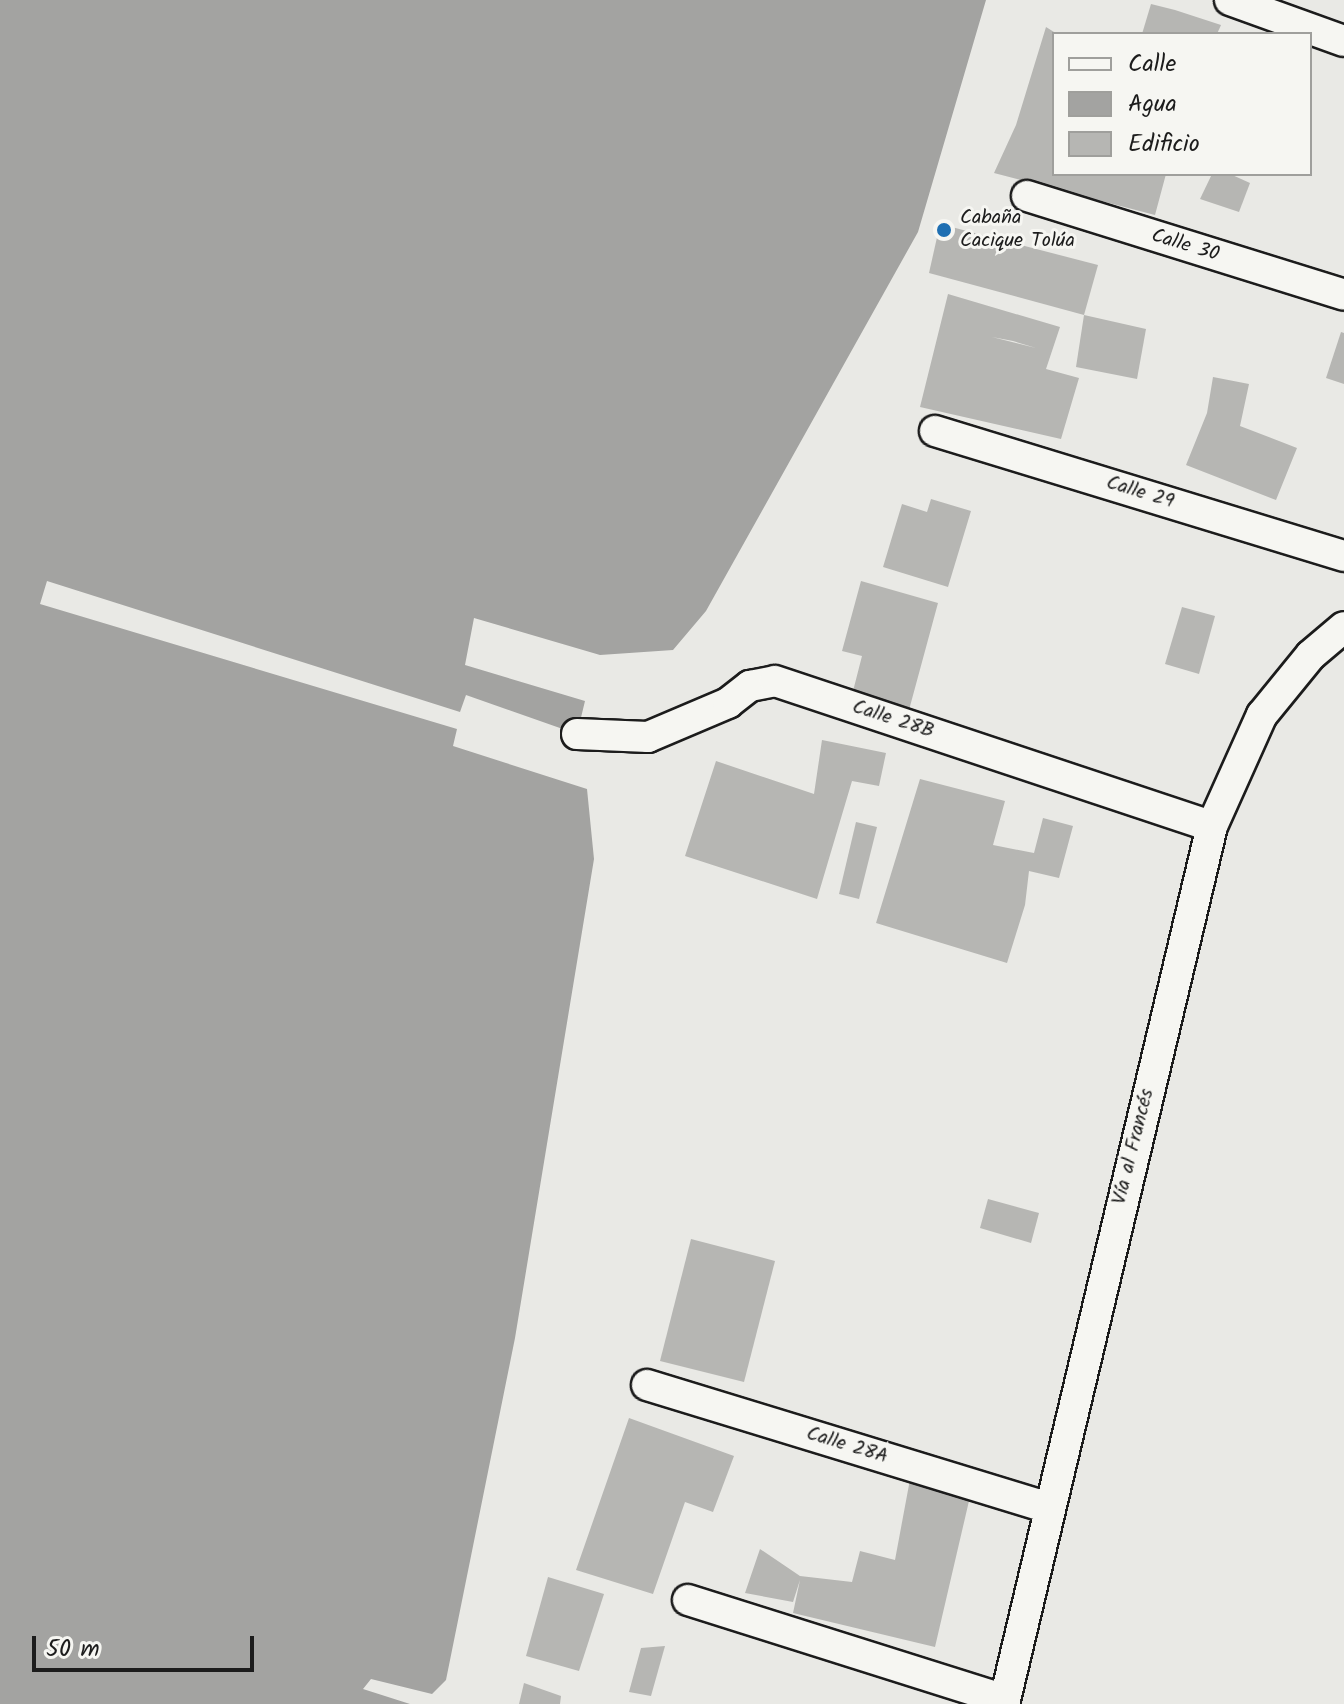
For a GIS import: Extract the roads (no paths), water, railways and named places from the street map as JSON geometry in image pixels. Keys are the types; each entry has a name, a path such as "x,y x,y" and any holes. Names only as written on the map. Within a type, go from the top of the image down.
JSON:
{"street":[{"path":"1230,0 1344,41"},
{"name":"Calle 30","path":"1027,196 1344,295"},
{"name":"Calle 29","path":"935,431 1344,556"},
{"name":"Vía al Francés","path":"1005,1702 1047,1507 1212,826 1262,715 1311,655 1344,627"},
{"name":"Calle 28B","path":"577,734 648,737 728,703 750,686 775,681 1212,826"},
{"name":"Calle 28A","path":"647,1385 1047,1507"},
{"path":"688,1600 1005,1702"}],"water":[{"path":"0,0 986,0 918,232 706,611 673,650 600,655 474,618 465,665 585,701 577,734 466,695 460,712 47,581 40,604 457,729 453,746 587,789 594,859 515,1338 446,1680 432,1694 371,1679 363,1689 410,1704 0,1704"}],"place":[{"name":"Cabaña Cacique Tolúa","path":"944,230"}]}
